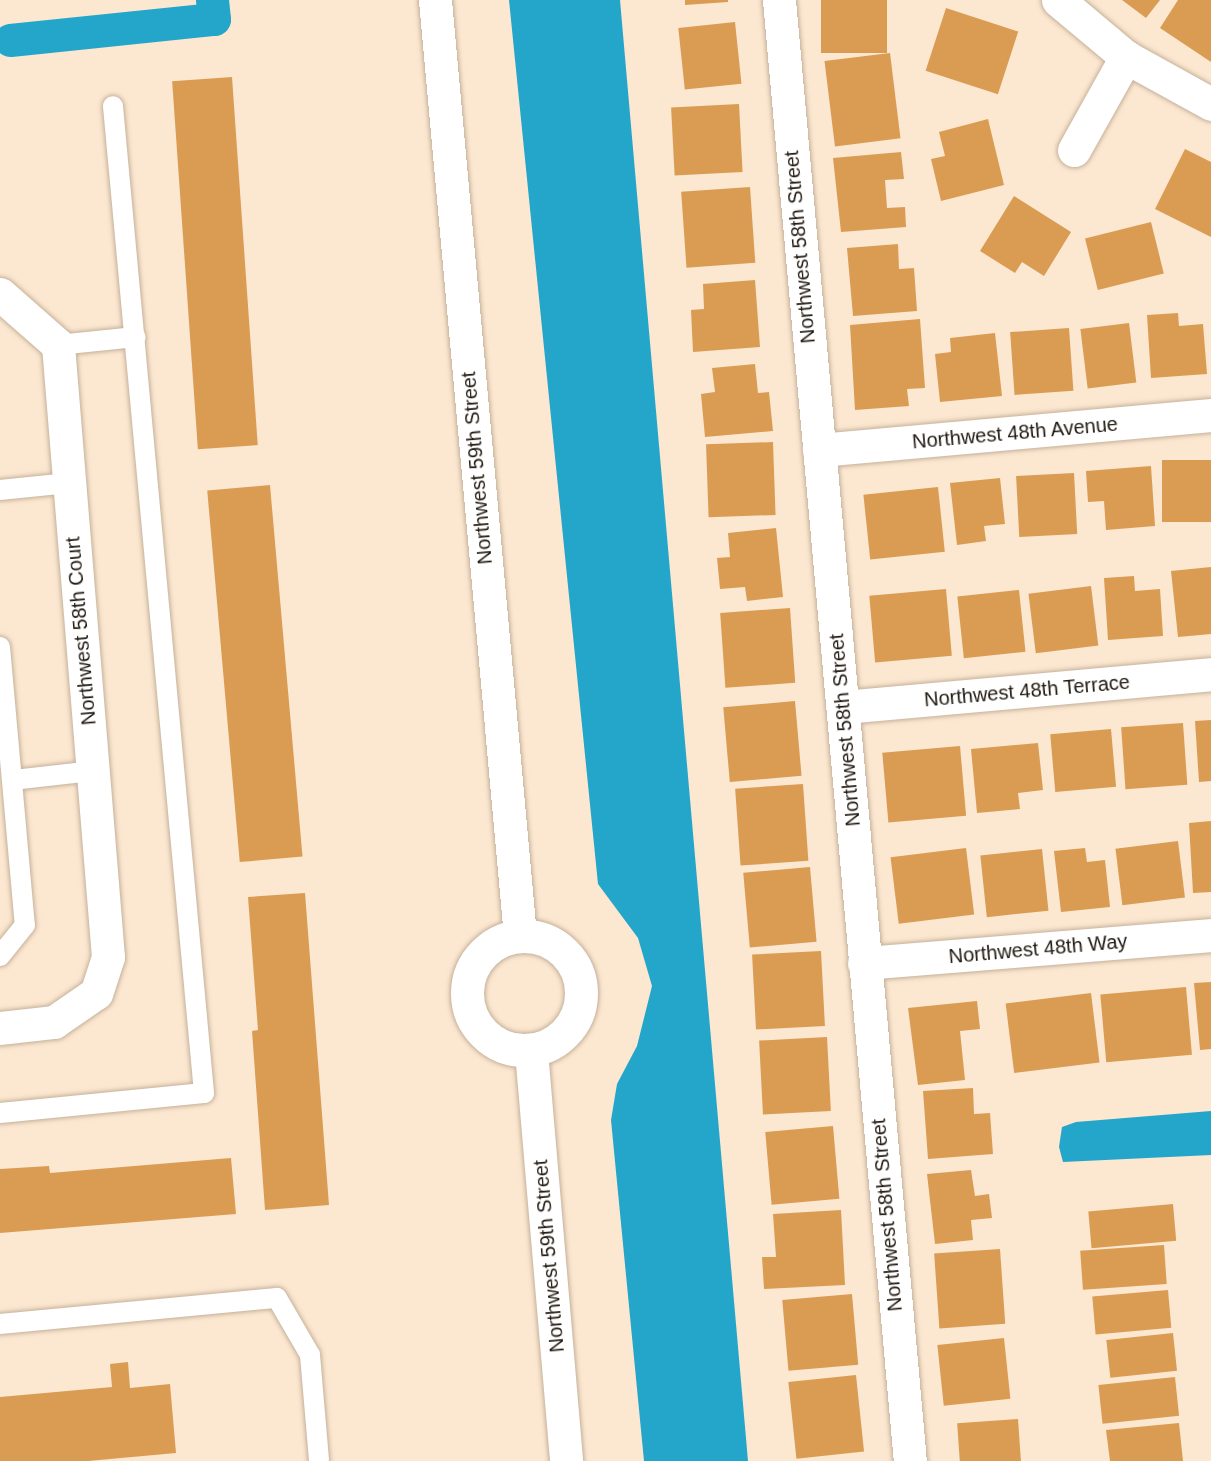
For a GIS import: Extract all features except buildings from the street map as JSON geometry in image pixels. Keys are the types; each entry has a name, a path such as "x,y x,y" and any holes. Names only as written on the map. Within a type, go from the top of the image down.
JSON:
{"street":[{"name":"Northwest 59th Street","path":"435,0 520,936"},
{"name":"Northwest 58th Street","path":"779,0 910,1461"},
{"path":"1058,0 1126,57 1211,104"},
{"path":"1074,150 1126,57"},
{"path":"0,294 58,345"},
{"name":"Northwest 58th Court","path":"0,1028 54,1022 96,993 108,957 58,345"},
{"name":"Northwest 48th Avenue","path":"819,450 1211,415"},
{"name":"Northwest 48th Terrace","path":"843,707 1211,674"},
{"name":"Northwest 48th Way","path":"864,963 1211,934"},
{"path":"520,936 538,937 561,950 577,971 581,988 574,1022 555,1041 531,1051 514,1050 485,1036 468,1007 470,974 478,960 504,939 520,936"},
{"name":"Northwest 59th Street","path":"531,1051 566,1461"}],"lane":[{"path":"0,1113 204,1093 113,106"},
{"path":"58,345 136,337"},
{"path":"0,490 69,483"},
{"path":"0,647 25,925 0,956"},
{"path":"13,780 92,771"},
{"path":"0,1324 277,1299 310,1355 319,1461"}],"water":[{"path":"509,0 620,0 748,1461 644,1461 611,1120 617,1084 637,1046 652,986 638,938 598,884"},
{"path":"1211,1111 1211,1155 1063,1162 1059,1147 1062,1127 1076,1122"}],"waterway":[{"path":"10,40 214,19 212,0"}]}
